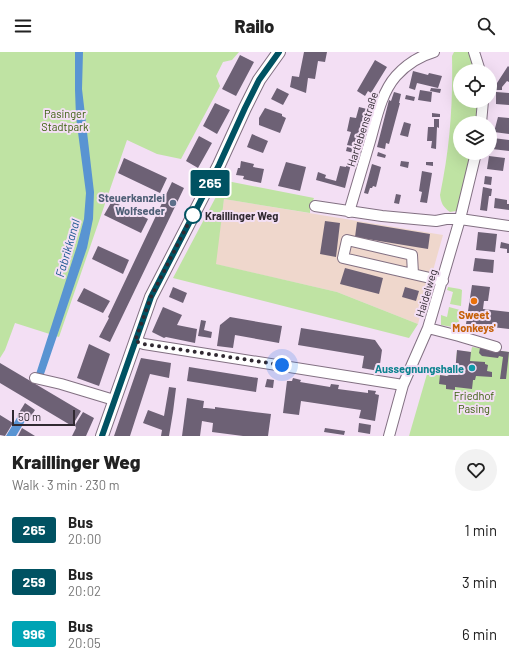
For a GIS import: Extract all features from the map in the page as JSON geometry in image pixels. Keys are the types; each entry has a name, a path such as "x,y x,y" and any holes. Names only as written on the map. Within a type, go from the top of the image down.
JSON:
{"main road":[{"path":"102,436 151,297 219,165 259,80 279,52"}],"street":[{"name":"Hartlebenstraße","path":"349,212 386,91 395,77 409,64 434,52"},
{"path":"474,52 478,64"},
{"name":"Haidelweg","path":"389,436 403,385 428,328 460,219 474,160"},
{"path":"315,206 349,212 436,221 460,219 509,226"},
{"path":"413,274 412,254 347,240 343,258 442,281"},
{"path":"428,328 496,347"},
{"path":"135,341 144,344 403,385"},
{"path":"35,378 114,400"}],"shaded area":[{"path":"224,199 443,235 418,324 337,292 215,264"}],"green space":[{"name":"Pasinger Stadtpark","path":"0,52 239,52 232,60 223,62 216,76 220,86 181,159 157,154 127,140 59,337 15,323 5,350 0,358"},
{"path":"454,52 470,52 474,64 453,64 453,108 477,108 477,116 453,116 453,160 469,160 459,207 456,211 450,212 443,205 440,195 450,126 452,56"},
{"path":"227,181 314,198 310,208 310,213 224,199 216,264 337,292 418,324 409,338 173,278 218,193"},
{"path":"448,287 462,290 461,306 450,304 453,292 447,290"},
{"path":"449,307 460,310 458,328 441,325 441,315 447,317"},
{"name":"Friedhof Pasing","path":"472,347 509,352 509,436 409,436 427,374 447,376 449,375 449,372 455,373 457,351 471,352"}],"water":[{"path":"75,52 83,52 82,89 94,192 93,219 87,248 43,377 36,374 77,246 84,219 86,193 76,117"},
{"path":"18,416 25,421 16,436 6,436"}],"building":[{"path":"304,52 327,52 325,62 318,61 315,79 308,78 306,93 290,87 292,76 299,77"},
{"path":"240,55 254,62 236,96 222,89"},
{"path":"375,60 387,67 371,93 368,91 365,96 357,91"},
{"path":"508,66 509,82 507,81 502,87 502,90 497,90 497,83"},
{"path":"413,71 428,75 429,73 442,76 438,88 417,83 415,90 409,88"},
{"path":"277,88 289,94 283,105 271,99"},
{"path":"431,88 441,89 440,93 430,91"},
{"path":"420,90 432,92 431,102 418,100"},
{"path":"394,92 401,94 400,103 389,144 386,143 385,149 377,147 389,100 391,101"},
{"path":"497,92 509,93 509,105 497,104"},
{"path":"406,95 415,97 414,101 405,99"},
{"path":"215,103 230,110 217,134 203,126"},
{"path":"359,107 367,109 357,147 347,145 351,132 347,131 350,117 356,118"},
{"path":"265,108 282,114 282,116 286,118 280,133 259,125 259,118"},
{"path":"432,113 440,114 440,117 432,117"},
{"path":"498,117 509,118 509,134 497,132"},
{"path":"434,119 439,119 436,149 431,148 432,141 427,141 428,127 434,127"},
{"path":"404,122 411,124 408,137 400,135"},
{"path":"252,134 268,141 263,153 247,147"},
{"path":"199,136 212,143 198,168 186,161"},
{"path":"497,138 509,140 509,151 497,150"},
{"path":"347,147 355,149 354,153 346,151"},
{"path":"378,152 386,155 385,158 377,156"},
{"path":"497,157 505,158 503,171 487,169 488,160 497,160"},
{"path":"124,158 167,178 160,193 118,173"},
{"path":"241,161 254,164 253,167 264,169 261,183 243,179 244,176 236,175 238,168 240,168"},
{"path":"401,161 409,162 408,168 400,166"},
{"path":"286,162 306,167 300,191 278,186"},
{"path":"426,162 433,162 433,166 426,165"},
{"path":"347,163 351,164 345,188 316,180 318,172 326,175 325,178 336,181 340,166 346,167"},
{"path":"372,164 381,167 376,187 373,186 370,188 368,194 364,193"},
{"path":"422,171 432,173 427,203 420,202 422,192 419,191"},
{"path":"485,176 492,177 491,185 484,184"},
{"path":"172,182 184,188 110,342 99,337"},
{"path":"483,187 492,189 491,196 489,196 487,211 480,210"},
{"path":"396,194 401,195 399,204 394,203"},
{"path":"495,198 507,200 509,210 494,208"},
{"path":"112,201 148,219 141,233 104,215"},
{"path":"325,221 340,223 336,257 320,254"},
{"path":"357,222 430,234 428,249 355,237"},
{"path":"478,232 497,234 495,252 476,250"},
{"path":"501,242 509,244 509,253 507,253 507,249 500,248"},
{"path":"98,246 129,260 123,274 92,259"},
{"path":"475,258 494,260 493,273 473,271"},
{"path":"345,268 383,278 379,294 340,284"},
{"path":"472,285 490,287 488,301 484,301 483,309 509,312 509,329 466,324"},
{"path":"173,287 187,293 183,303 169,297"},
{"path":"405,287 419,291 416,301 402,297"},
{"path":"84,288 110,301 103,313 77,301"},
{"path":"163,307 182,315 177,325 197,329 195,343 166,337 164,338 152,332"},
{"path":"230,317 282,326 279,343 235,335 233,348 217,346 220,325"},
{"path":"201,320 206,321 204,330 212,332 211,338 198,336"},
{"path":"301,328 375,340 382,350 379,371 362,368 364,356 298,345"},
{"path":"89,344 110,354 99,386 77,378"},
{"path":"480,348 509,352 506,379 500,379 503,357 499,356 498,358 482,356 479,353"},
{"name":"Aussegnungshalle","path":"457,350 471,352 470,361 485,362 485,364 488,365 487,371 492,372 492,377 476,376 475,380 473,380 472,389 455,387 455,390 446,389 446,385 439,384 440,375 447,376 449,375 449,372 455,373"},
{"path":"141,358 171,363 169,378 150,374 130,436 114,436"},
{"path":"0,363 81,411 72,426 0,383"},
{"path":"189,367 258,378 256,392 187,381"},
{"path":"293,378 301,380 300,382 330,387 331,384 339,385 338,389 368,393 368,390 376,391 375,394 379,395 375,421 359,418 361,410 301,401 299,415 283,413 287,381 292,381"},
{"path":"267,379 274,380 273,388 265,387"},
{"path":"169,387 176,388 173,412 169,436 161,436 162,430 143,423 148,410 164,416"},
{"path":"187,398 204,401 203,408 215,409 215,407 271,414 268,436 243,436 212,432 213,423 202,421 200,436 182,436"},
{"path":"25,403 35,410 27,422 17,416"},
{"path":"83,412 94,418 86,436 72,436 76,428 75,425"},
{"path":"0,415 13,423 5,436 0,435"},
{"path":"359,423 371,425 370,434 358,432"},
{"path":"22,428 35,436 18,436"},
{"path":"325,428 345,431 344,435 324,432"}],"bus line":[{"name":"265","path":"102,436 151,297 219,165 259,80 279,52"}],"place":[{"name":"Steuerkanzlei Wolfseder","path":"173,203"},
{"name":"Kraillinger Weg","path":"193,215"},
{"name":"Sweet Monkeys'","path":"474,301"},
{"name":"Aussegnungshalle","path":"472,368"}],"route":[{"path":"193,215 151,297 135,341 144,344 282,365"}],"water label":[{"name":"Fabrikkanal","path":"67,248"}]}
